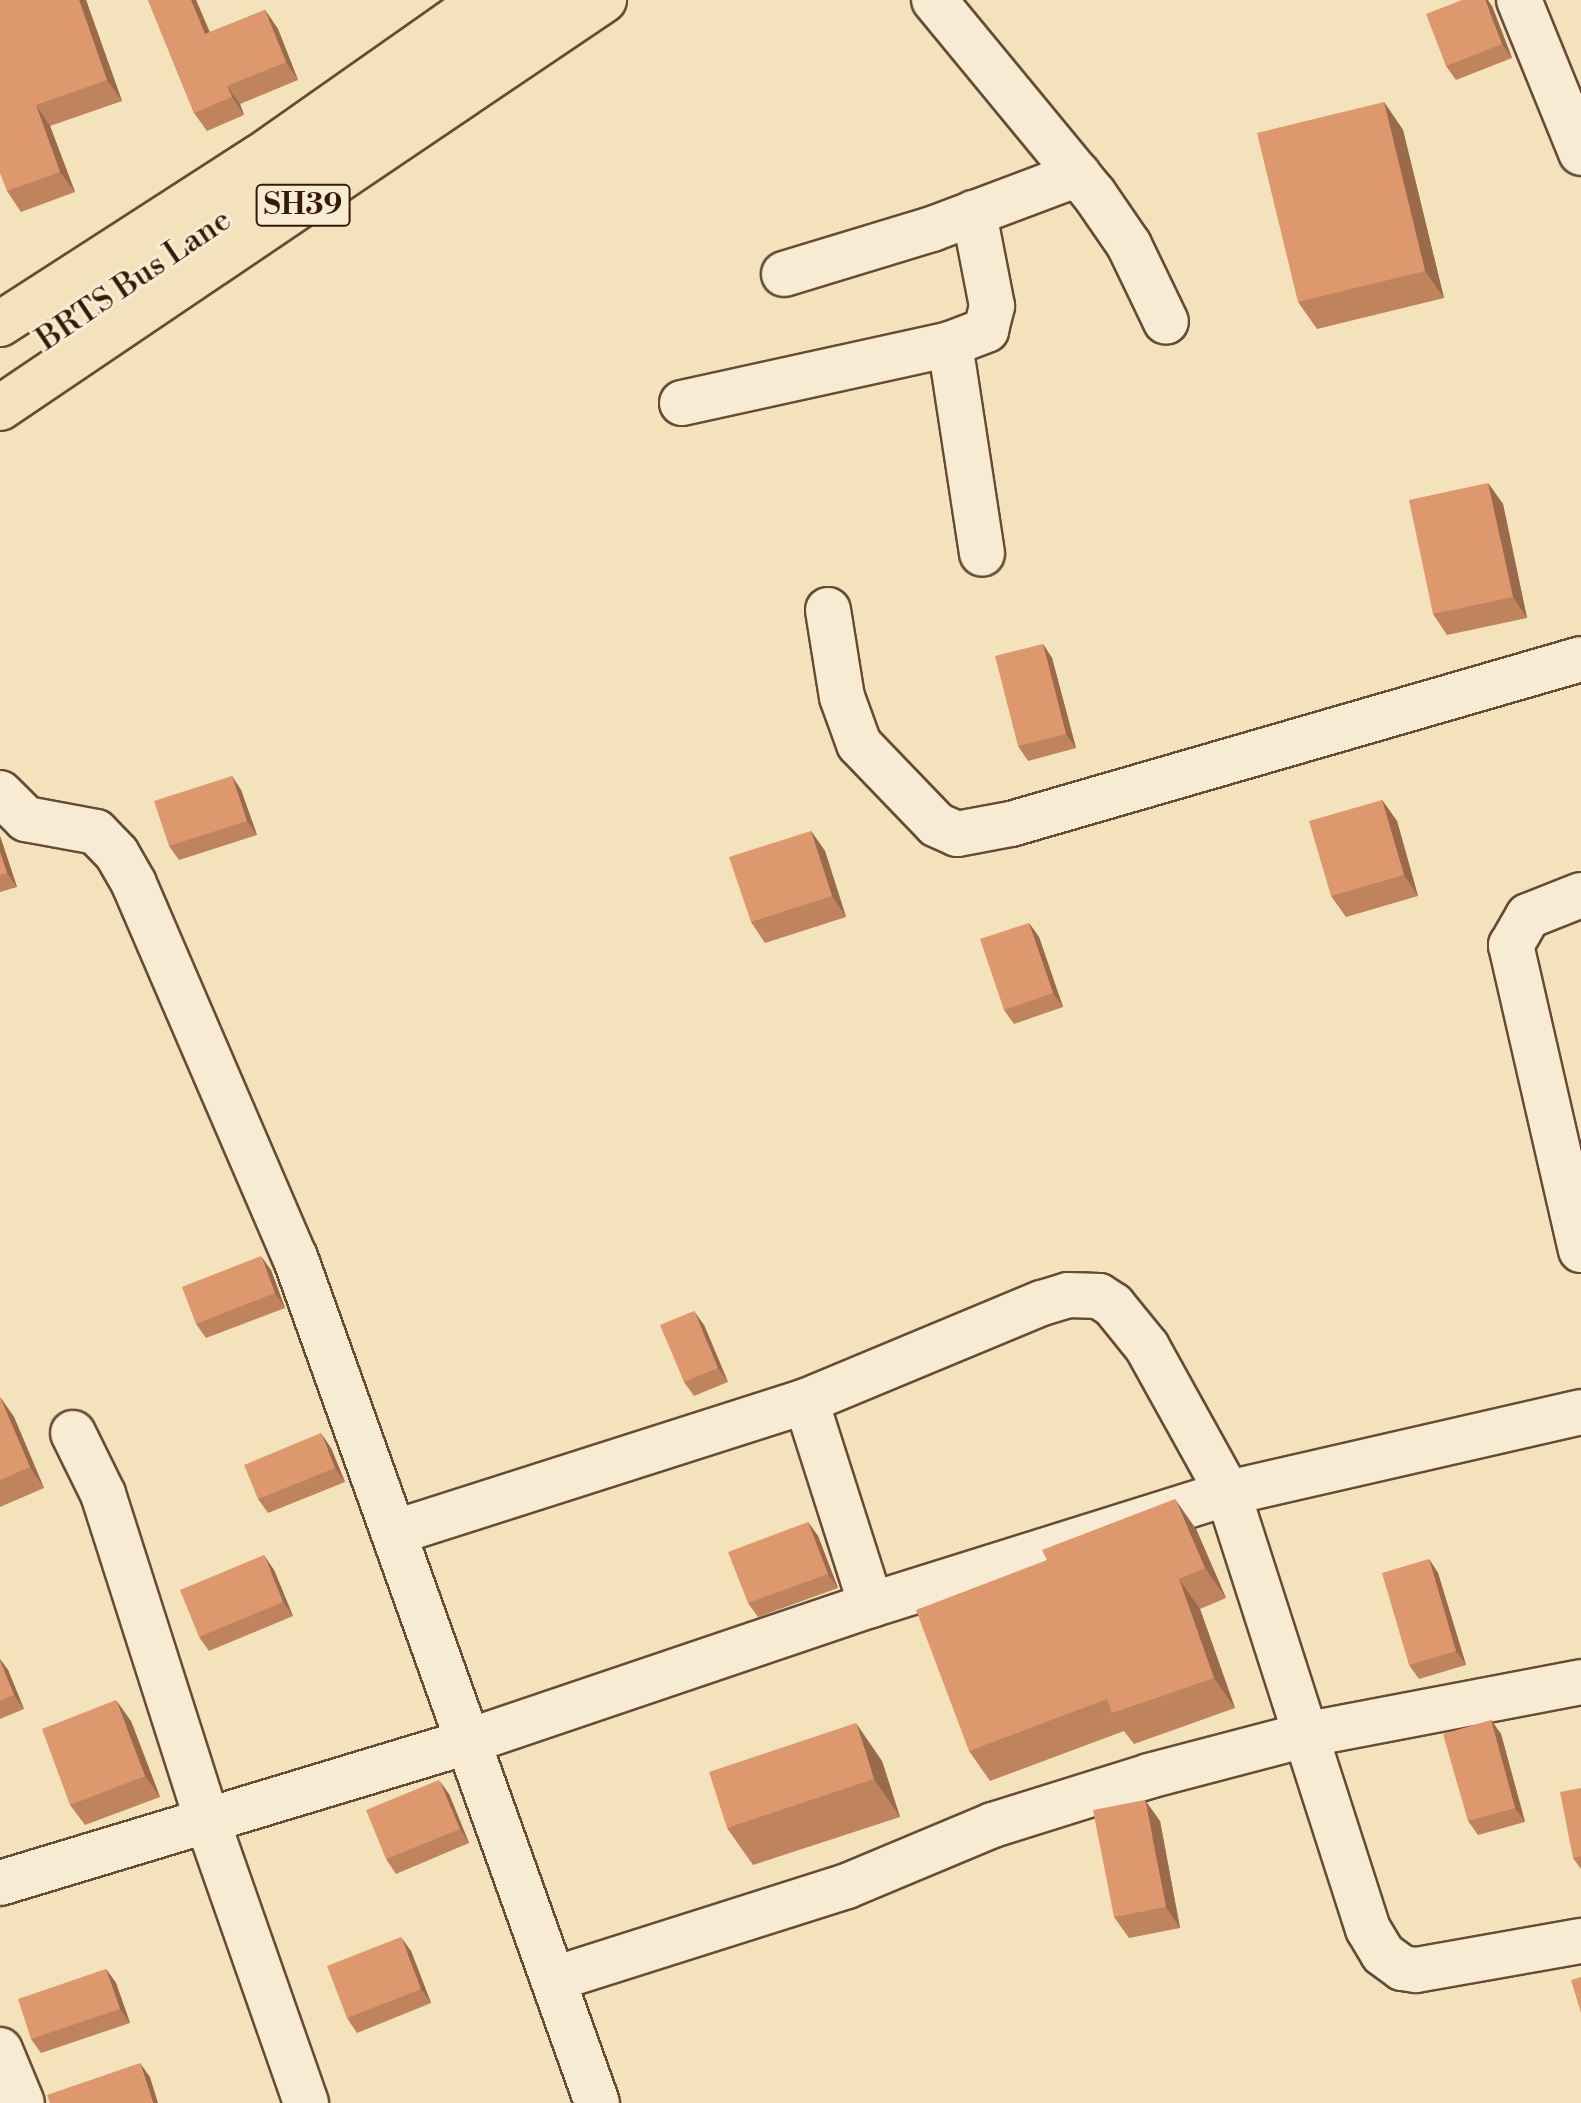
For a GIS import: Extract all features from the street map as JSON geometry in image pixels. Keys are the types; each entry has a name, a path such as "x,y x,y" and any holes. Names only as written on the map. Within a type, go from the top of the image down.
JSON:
{"main road":[{"name":"SH39","path":"0,324 261,156 483,0"},
{"name":"BRTS Bus Lane","path":"0,370 544,0"},
{"name":"SH39","path":"0,408 604,0"}],"street":[{"path":"934,0 1078,174 1129,245 1166,322"},
{"path":"1519,0 1581,153"},
{"path":"784,274 974,213 1078,174"},
{"path":"682,403 975,336 991,322 974,213"},
{"path":"950,344 982,554"},
{"path":"828,610 842,697 859,744 937,825 957,834 1011,824 1581,659"},
{"path":"0,793 26,819 96,832 123,864 295,1257 396,1532 597,2103"},
{"path":"1581,895 1528,916 1511,945 1581,1250"},
{"path":"396,1532 806,1401 1042,1303 1068,1295 1099,1296 1113,1305 1147,1347 1228,1493 1309,1734 1368,1929 1391,1962 1402,1968 1432,1969 1581,1941"},
{"path":"806,1401 871,1605"},
{"path":"0,1883 469,1741 871,1605 1228,1493 1581,1412"},
{"path":"73,1433 103,1494 207,1820 306,2103"},
{"path":"554,1979 847,1886 993,1825 1309,1734 1581,1682"},
{"path":"0,2050 22,2103"}],"building":[{"path":"0,0 79,0 107,80 36,105 60,172 7,191 0,173"},
{"path":"148,0 191,0 205,34 265,10 286,62 227,86 232,97 194,113"},
{"path":"1462,0 1485,0 1502,44 1446,66 1426,14"},
{"path":"1384,102 1425,271 1298,302 1257,133"},
{"path":"1488,483 1513,597 1433,614 1409,500"},
{"path":"1043,644 1066,734 1018,746 995,656"},
{"path":"232,776 247,821 169,846 154,801"},
{"path":"1382,800 1404,875 1331,896 1309,821"},
{"path":"811,831 832,896 751,922 729,857"},
{"path":"0,852 7,873 0,875"},
{"path":"1029,923 1053,993 1004,1010 980,939"},
{"path":"261,1256 275,1293 196,1324 182,1287"},
{"path":"694,1311 718,1368 684,1382 660,1325"},
{"path":"0,1397 30,1467 0,1480"},
{"path":"321,1433 335,1468 258,1499 244,1465"},
{"path":"1175,1499 1205,1568 1179,1579 1214,1678 1112,1713 1107,1699 969,1751 916,1610 1047,1560 1042,1550"},
{"path":"808,1522 828,1574 748,1603 728,1552"},
{"path":"264,1555 283,1602 199,1637 180,1590"},
{"path":"1429,1559 1456,1651 1409,1665 1382,1573"},
{"path":"0,1661 14,1695 0,1701"},
{"path":"116,1700 145,1776 70,1805 42,1729"},
{"path":"1491,1720 1515,1808 1468,1821 1443,1734"},
{"path":"856,1723 874,1779 727,1828 709,1772"},
{"path":"439,1780 460,1829 386,1859 366,1810"},
{"path":"1581,1788 1581,1856 1573,1858 1560,1792"},
{"path":"1145,1800 1166,1907 1114,1917 1093,1810"},
{"path":"401,1937 421,1989 347,2018 327,1966"},
{"path":"106,1969 120,2009 31,2039 18,1999"},
{"path":"1581,1977 1581,2013 1571,1980"},
{"path":"140,2063 153,2103 50,2103 47,2095"}]}
